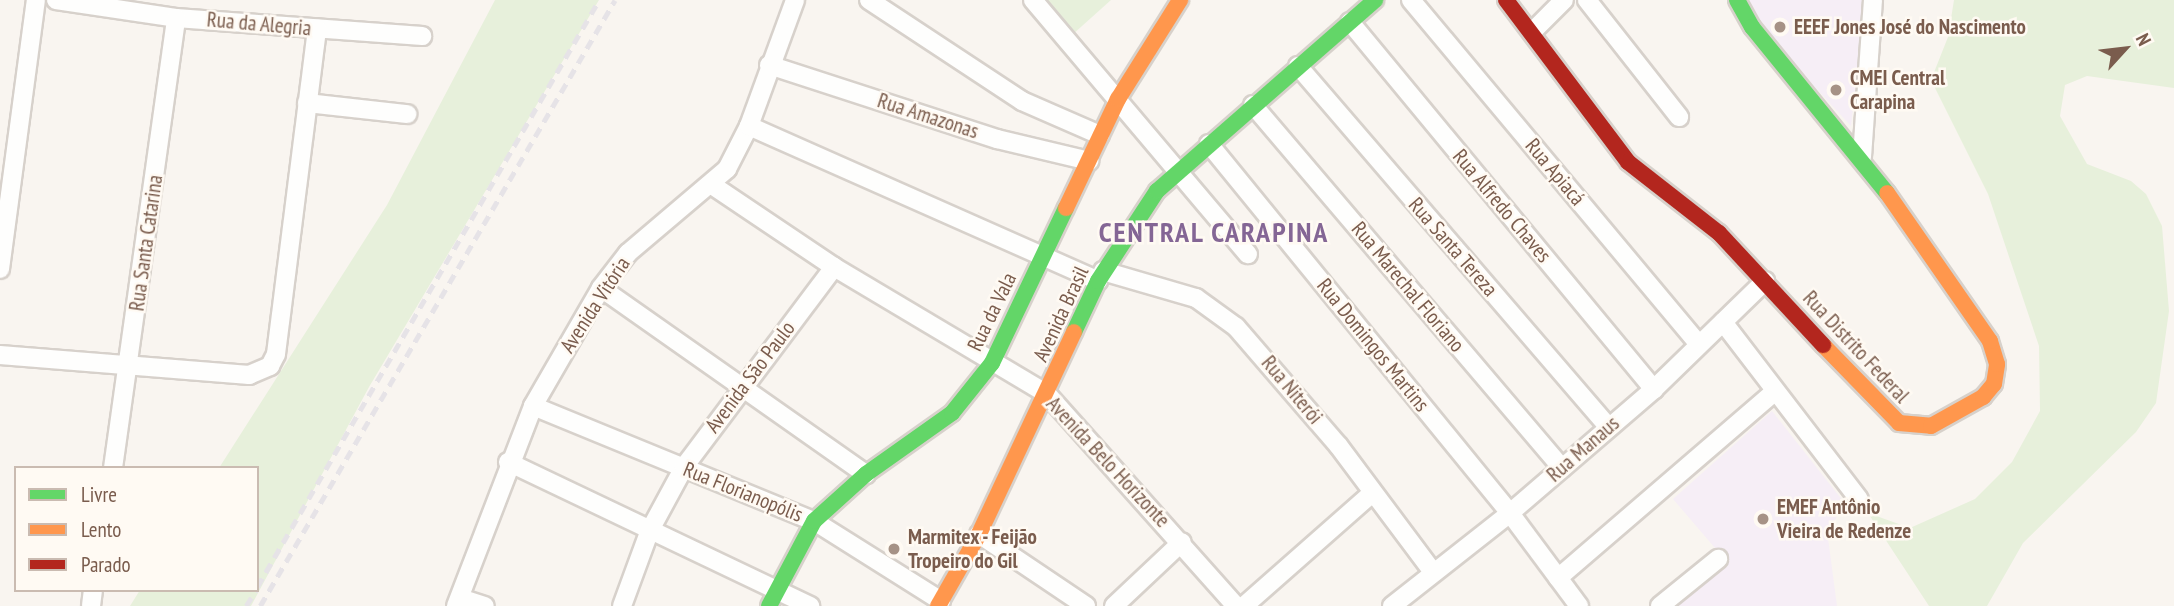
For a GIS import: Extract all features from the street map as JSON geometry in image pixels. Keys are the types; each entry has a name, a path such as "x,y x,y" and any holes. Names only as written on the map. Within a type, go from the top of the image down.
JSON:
{"street":[{"path":"0,269 3,216 36,0"},
{"name":"Rua da Alegria","path":"56,0 97,3 176,18 422,36"},
{"name":"Avenida Vitória","path":"458,602 508,462 533,405 601,288 654,228 712,185 727,169 748,126 795,0"},
{"path":"869,0 1022,101 1100,135"},
{"path":"1033,0 1248,254"},
{"name":"Rua da Vala","path":"769,606 775,588 814,521 866,474 952,414 992,363 1118,99 1180,0"},
{"name":"Avenida Brasil","path":"940,603 979,534 1101,276 1177,170 1375,0"},
{"name":"Rua Apiacá","path":"1410,0 1699,345"},
{"name":"Rua Distrito Federal","path":"1506,0 1628,162 1718,233 1885,413 1899,423 1931,426 1983,397 1994,384 1997,364 1990,341 1861,157 1752,27 1737,0"},
{"path":"1532,32 1564,0"},
{"path":"1587,0 1679,117"},
{"path":"1861,157 1873,0"},
{"name":"Rua Santa Catarina","path":"113,466 176,18"},
{"name":"Rua Alfredo Chaves","path":"1350,22 1654,389"},
{"path":"0,355 129,368 248,375 270,366 276,354 317,29"},
{"name":"Rua Amazonas","path":"769,65 997,139 1089,161"},
{"name":"Rua Santa Tereza","path":"1298,66 1608,427"},
{"path":"307,103 407,114"},
{"name":"Rua Marechal Floriano","path":"1254,105 1562,468"},
{"name":"Rua Niterói","path":"748,126 1042,257 1101,276 1196,298 1217,310 1268,362 1433,572"},
{"name":"Rua Domingos Martins","path":"1209,144 1510,513 1579,606"},
{"name":"Avenida Belo Horizonte","path":"712,185 834,267 1047,394 1182,542 1236,606"},
{"name":"Avenida São Paulo","path":"622,606 650,530 684,467 743,384 834,267"},
{"name":"Rua Manaus","path":"1392,606 1510,513 1654,389 1765,281"},
{"path":"601,288 743,384 866,474"},
{"path":"1723,322 1774,392 1859,499"},
{"path":"1558,578 1774,392"},
{"name":"Rua Florianopólis","path":"533,405 814,521 940,603"},
{"path":"508,462 810,606"},
{"path":"1244,606 1372,493"},
{"path":"979,534 1086,606"},
{"path":"1114,606 1182,542"},
{"path":"1660,606 1718,559"},
{"path":"458,602 485,606"}],"shaded area":[{"name":"CMEI Central Carapina","path":"1746,0 1865,0 1851,126 1784,54"},
{"name":"EMEF Antônio Vieira de Redenze","path":"1772,411 1843,501 1828,538 1837,606 1674,606 1727,562 1673,499"}],"green space":[{"path":"495,0 599,0 369,387 259,591 259,466 220,466 387,205"},
{"path":"1041,0 1111,0 1072,35"},
{"path":"1954,0 2174,0 2174,88 2087,76 2065,85 2060,116 2087,164 2131,181 2146,194 2162,226 2169,311 2156,403 2136,432 2023,543 1987,606 1929,606 1868,513 1910,528 1975,499 2012,462 2040,411 2039,346 1988,194 1931,80 1948,37"},
{"path":"139,592 259,592 251,606 130,606"}],"railway":[{"path":"259,584 599,0"},
{"path":"260,606 615,0"},
{"path":"246,606 255,592"}],"traffic: fast":[{"path":"1074,332 1098,281 1157,191 1375,0"},
{"path":"1737,0 1752,27 1887,193"},
{"path":"769,606 814,521 866,474 952,413 992,363 1066,208"}],"traffic: slow":[{"path":"1066,208 1118,99 1180,0"},
{"path":"1823,345 1899,423 1931,426 1983,397 1994,384 1997,364 1990,341 1887,193"},
{"path":"938,606 979,534 1074,332"}],"traffic: jam":[{"path":"1506,0 1628,162 1719,233 1823,345"}],"place":[{"name":"EEEF Jones José do Nascimento","path":"1780,27"},
{"name":"CMEI Central Carapina","path":"1836,90"},
{"name":"EMEF Antônio Vieira de Redenze","path":"1763,519"},
{"name":"Marmitex - Feijão Tropeiro do Gil","path":"894,549"}],"district":[{"name":"CENTRAL CARAPINA","path":"1214,232"}]}
